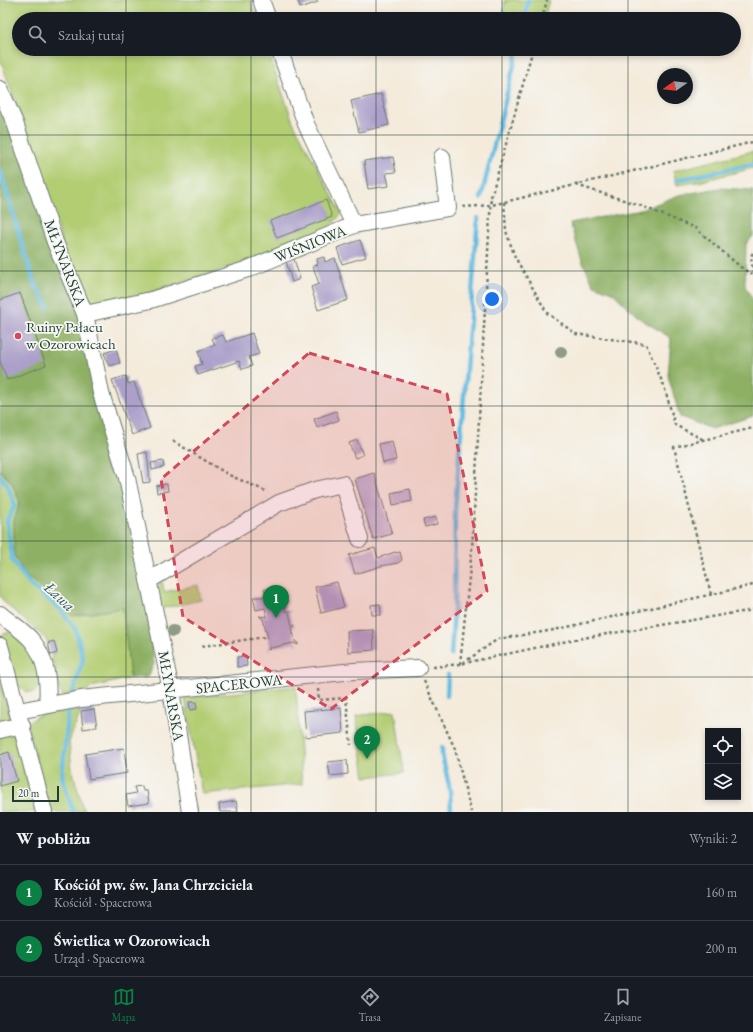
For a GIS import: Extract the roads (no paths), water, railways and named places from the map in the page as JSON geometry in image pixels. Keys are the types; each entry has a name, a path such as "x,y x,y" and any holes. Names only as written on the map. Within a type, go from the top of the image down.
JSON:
{"street":[{"path":"261,0 265,12"},
{"name":"WIŚNIOWA","path":"85,314 151,300 248,269 354,225 306,124 282,56"},
{"name":"MŁYNARSKA","path":"0,89 15,123 55,242 85,314 101,393 127,478 171,690 190,812"},
{"path":"354,225 448,208 442,157"},
{"path":"148,581 279,503 315,490 343,484 360,539"},
{"path":"0,614 33,641 40,653 53,704"},
{"path":"0,646 44,812"},
{"name":"SPACEROWA","path":"0,730 20,718 53,704 81,699 354,671 418,668"}],"waterway":[{"path":"525,12 528,0"},
{"path":"481,198 516,56"},
{"path":"677,180 753,164"},
{"path":"0,170 33,280 48,307"},
{"path":"451,655 454,608 455,509 478,218"},
{"name":"Ława","path":"0,476 7,484 15,505 7,521 12,560 30,585 60,609 76,630 83,659 71,698"},
{"path":"447,696 448,675"},
{"name":"Ława","path":"69,705 62,776 73,812"},
{"path":"442,747 442,755 450,790 451,812"}],"place":[{"name":"Ruiny Pałacu w Ozorowicach","path":"18,336"},
{"name":"Kościół pw. św. Jana Chrzciciela","path":"276,618"},
{"name":"Świetlica w Ozorowicach","path":"367,759"}]}
